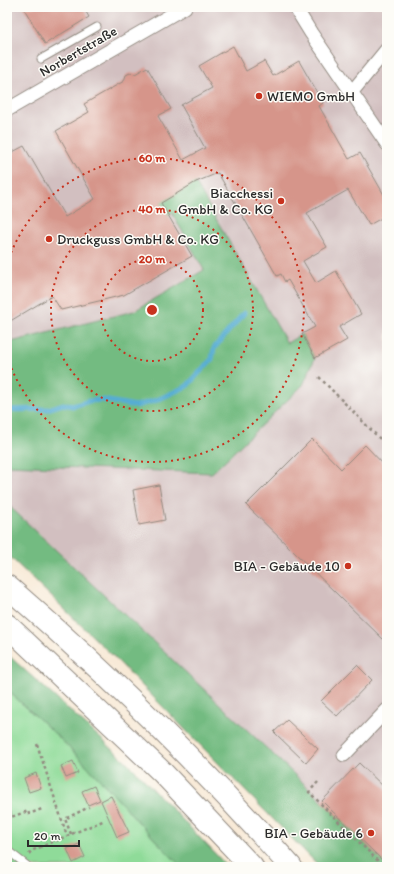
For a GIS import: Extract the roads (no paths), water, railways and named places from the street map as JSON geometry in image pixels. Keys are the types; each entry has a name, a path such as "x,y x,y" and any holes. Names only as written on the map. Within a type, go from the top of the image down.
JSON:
{"highway":[{"path":"7,586 107,677 248,818 291,867"},
{"path":"7,625 162,772 252,867"}],"street":[{"name":"Norbertstraße","path":"7,110 186,7"},
{"path":"295,7 351,93 387,144"},
{"path":"351,93 387,49"},
{"path":"344,755 387,710"}],"lane":[{"path":"41,59 97,27"},
{"path":"7,850 29,867"}],"waterway":[{"path":"7,410 48,409 63,404 73,406 89,401 103,400 136,406 157,400 187,386 212,359 214,348 244,313"}],"place":[{"name":"WIEMO GmbH","path":"259,96"},
{"name":"Biacchessi GmbH & Co. KG","path":"281,201"},
{"name":"Druckguss GmbH & Co. KG","path":"49,239"},
{"name":"BIA - Gebäude 10","path":"348,566"},
{"name":"BIA - Gebäude 6","path":"371,833"}]}
